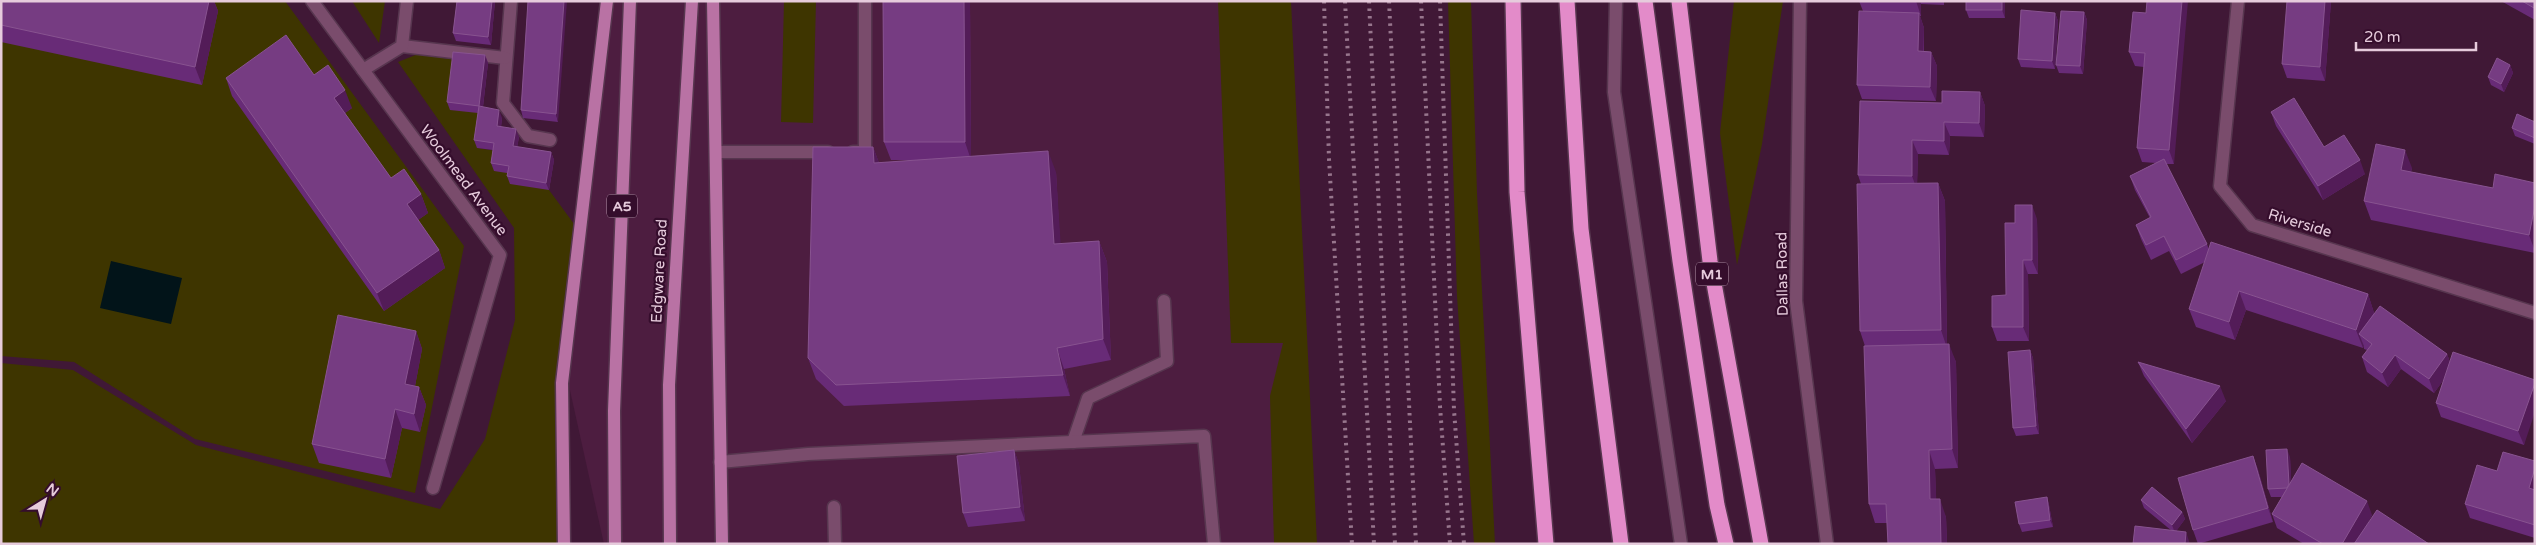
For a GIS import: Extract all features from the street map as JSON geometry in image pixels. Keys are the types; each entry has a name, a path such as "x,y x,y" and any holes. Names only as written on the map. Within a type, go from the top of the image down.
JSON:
{"highway":[{"path":"1513,1 1517,192 1546,544"},
{"path":"1567,1 1581,229 1621,544"},
{"name":"M1","path":"1646,1 1680,261 1717,505 1726,544"},
{"name":"M1","path":"1679,1 1710,261 1761,544"}],"main road":[{"path":"564,544 562,383 607,1"},
{"name":"A5","path":"615,544 614,411 630,1"},
{"name":"Edgware Road","path":"670,544 669,385 692,1"},
{"path":"713,1 722,544"}],"street":[{"name":"Woolmead Avenue","path":"312,1 500,255 433,488"},
{"path":"402,46 407,1"},
{"path":"511,1 505,58 503,103 528,136 550,140"},
{"path":"716,152 865,152 866,1"},
{"path":"1616,1 1614,92 1681,544"},
{"name":"Dallas Road","path":"1800,1 1796,301 1827,544"},
{"name":"Riverside","path":"2238,1 2220,186 2252,225 2535,313"},
{"path":"363,70 402,46 505,58"},
{"path":"1073,442 1088,398 1167,361 1164,301"},
{"path":"720,462 808,454 1204,436 1214,544"},
{"path":"834,507 835,544"}],"shaded area":[{"path":"1,1 285,1 464,246 415,493 195,439 74,362 1,356"},
{"path":"352,1 385,1 379,43"},
{"path":"606,1 1285,1 1308,544 604,544 564,363"},
{"path":"784,1 816,1 813,123 781,122"},
{"path":"1218,1 1291,1 1317,544 1274,544 1270,396 1283,343 1231,343"},
{"path":"1448,1 1471,1 1477,193 1495,544 1474,544 1457,296"},
{"path":"1734,1 1783,1 1762,144 1737,265 1720,133"},
{"path":"418,54 455,60 482,114 478,148 496,151 511,174 549,190 580,232 562,383 561,544 1,544 1,363 73,370 196,445 440,509 485,439 515,320 514,228 398,62"},
{"path":"111,261 182,278 171,324 100,308"}],"building":[{"path":"1,1 209,1 195,67 1,25"},
{"path":"457,1 492,1 488,37 453,33"},
{"path":"528,1 564,1 556,114 521,110"},
{"path":"883,1 964,1 965,142 884,142"},
{"path":"1966,1 2002,1 2002,10 1966,10"},
{"path":"2147,1 2182,1 2169,150 2137,148 2145,53 2129,52 2133,12 2146,13"},
{"path":"2287,1 2325,1 2320,67 2282,64"},
{"path":"2522,1 2535,1 2535,7 2534,8"},
{"path":"2021,10 2055,13 2052,61 2018,59"},
{"path":"1859,11 1919,13 1918,51 1931,52 1930,87 1857,85"},
{"path":"2061,11 2084,12 2080,66 2056,65"},
{"path":"286,35 314,75 328,65 345,90 334,98 391,178 404,169 421,194 407,204 439,250 377,293 226,78"},
{"path":"453,52 485,55 479,106 447,102"},
{"path":"2497,58 2510,65 2501,84 2488,77"},
{"path":"1942,91 1980,92 1979,123 1944,122 1944,141 1912,140 1912,176 1858,175 1860,101 1942,103"},
{"path":"2294,98 2324,147 2344,135 2360,160 2318,186 2271,112"},
{"path":"479,106 499,110 497,126 516,129 513,146 551,152 546,183 507,176 509,166 491,163 494,143 474,140"},
{"path":"2517,114 2535,122 2535,138 2512,128"},
{"path":"2376,144 2405,150 2401,170 2493,188 2495,174 2535,183 2535,206 2529,235 2364,201"},
{"path":"813,147 873,147 874,163 1048,151 1054,244 1099,241 1103,339 1057,348 1063,375 836,385 808,358"},
{"path":"2164,159 2207,244 2176,260 2164,236 2146,245 2136,225 2151,217 2130,176"},
{"path":"1938,183 1941,330 1860,331 1857,184"},
{"path":"2015,205 2032,205 2032,260 2023,260 2023,327 1992,327 1992,296 2006,295 2005,223 2015,223"},
{"path":"2211,242 2368,294 2356,330 2239,291 2229,322 2189,309"},
{"path":"2380,306 2447,354 2429,379 2395,355 2382,373 2362,357 2372,344 2359,334"},
{"path":"338,315 416,331 405,384 419,387 414,414 395,409 385,459 312,444"},
{"path":"1949,344 1952,449 1929,450 1930,499 1940,499 1941,544 1888,544 1886,504 1869,504 1864,346"},
{"path":"2030,350 2036,426 2013,428 2008,352"},
{"path":"2453,352 2535,380 2518,431 2436,403"},
{"path":"2138,362 2220,386 2186,429"},
{"path":"2287,449 2289,484 2287,488 2268,489 2266,450"},
{"path":"1014,450 1020,507 963,513 957,456"},
{"path":"2503,452 2535,461 2535,468 2529,488 2535,490 2535,525 2465,504 2477,465 2497,471"},
{"path":"2253,456 2268,508 2193,530 2178,478"},
{"path":"2302,463 2367,501 2342,544 2323,544 2272,514"},
{"path":"2152,487 2182,512 2172,525 2141,500"},
{"path":"2047,497 2050,520 2019,524 2015,502"},
{"path":"2377,510 2429,544 2354,544"},
{"path":"2135,526 2186,532 2185,544 2133,544"}],"railway":[{"path":"1324,1 1329,159 1352,544"},
{"path":"1345,1 1374,544"},
{"path":"1369,1 1395,544"},
{"path":"1389,1 1416,544"},
{"path":"1421,1 1440,406 1450,544"},
{"path":"1440,1 1454,410 1464,544"}]}
